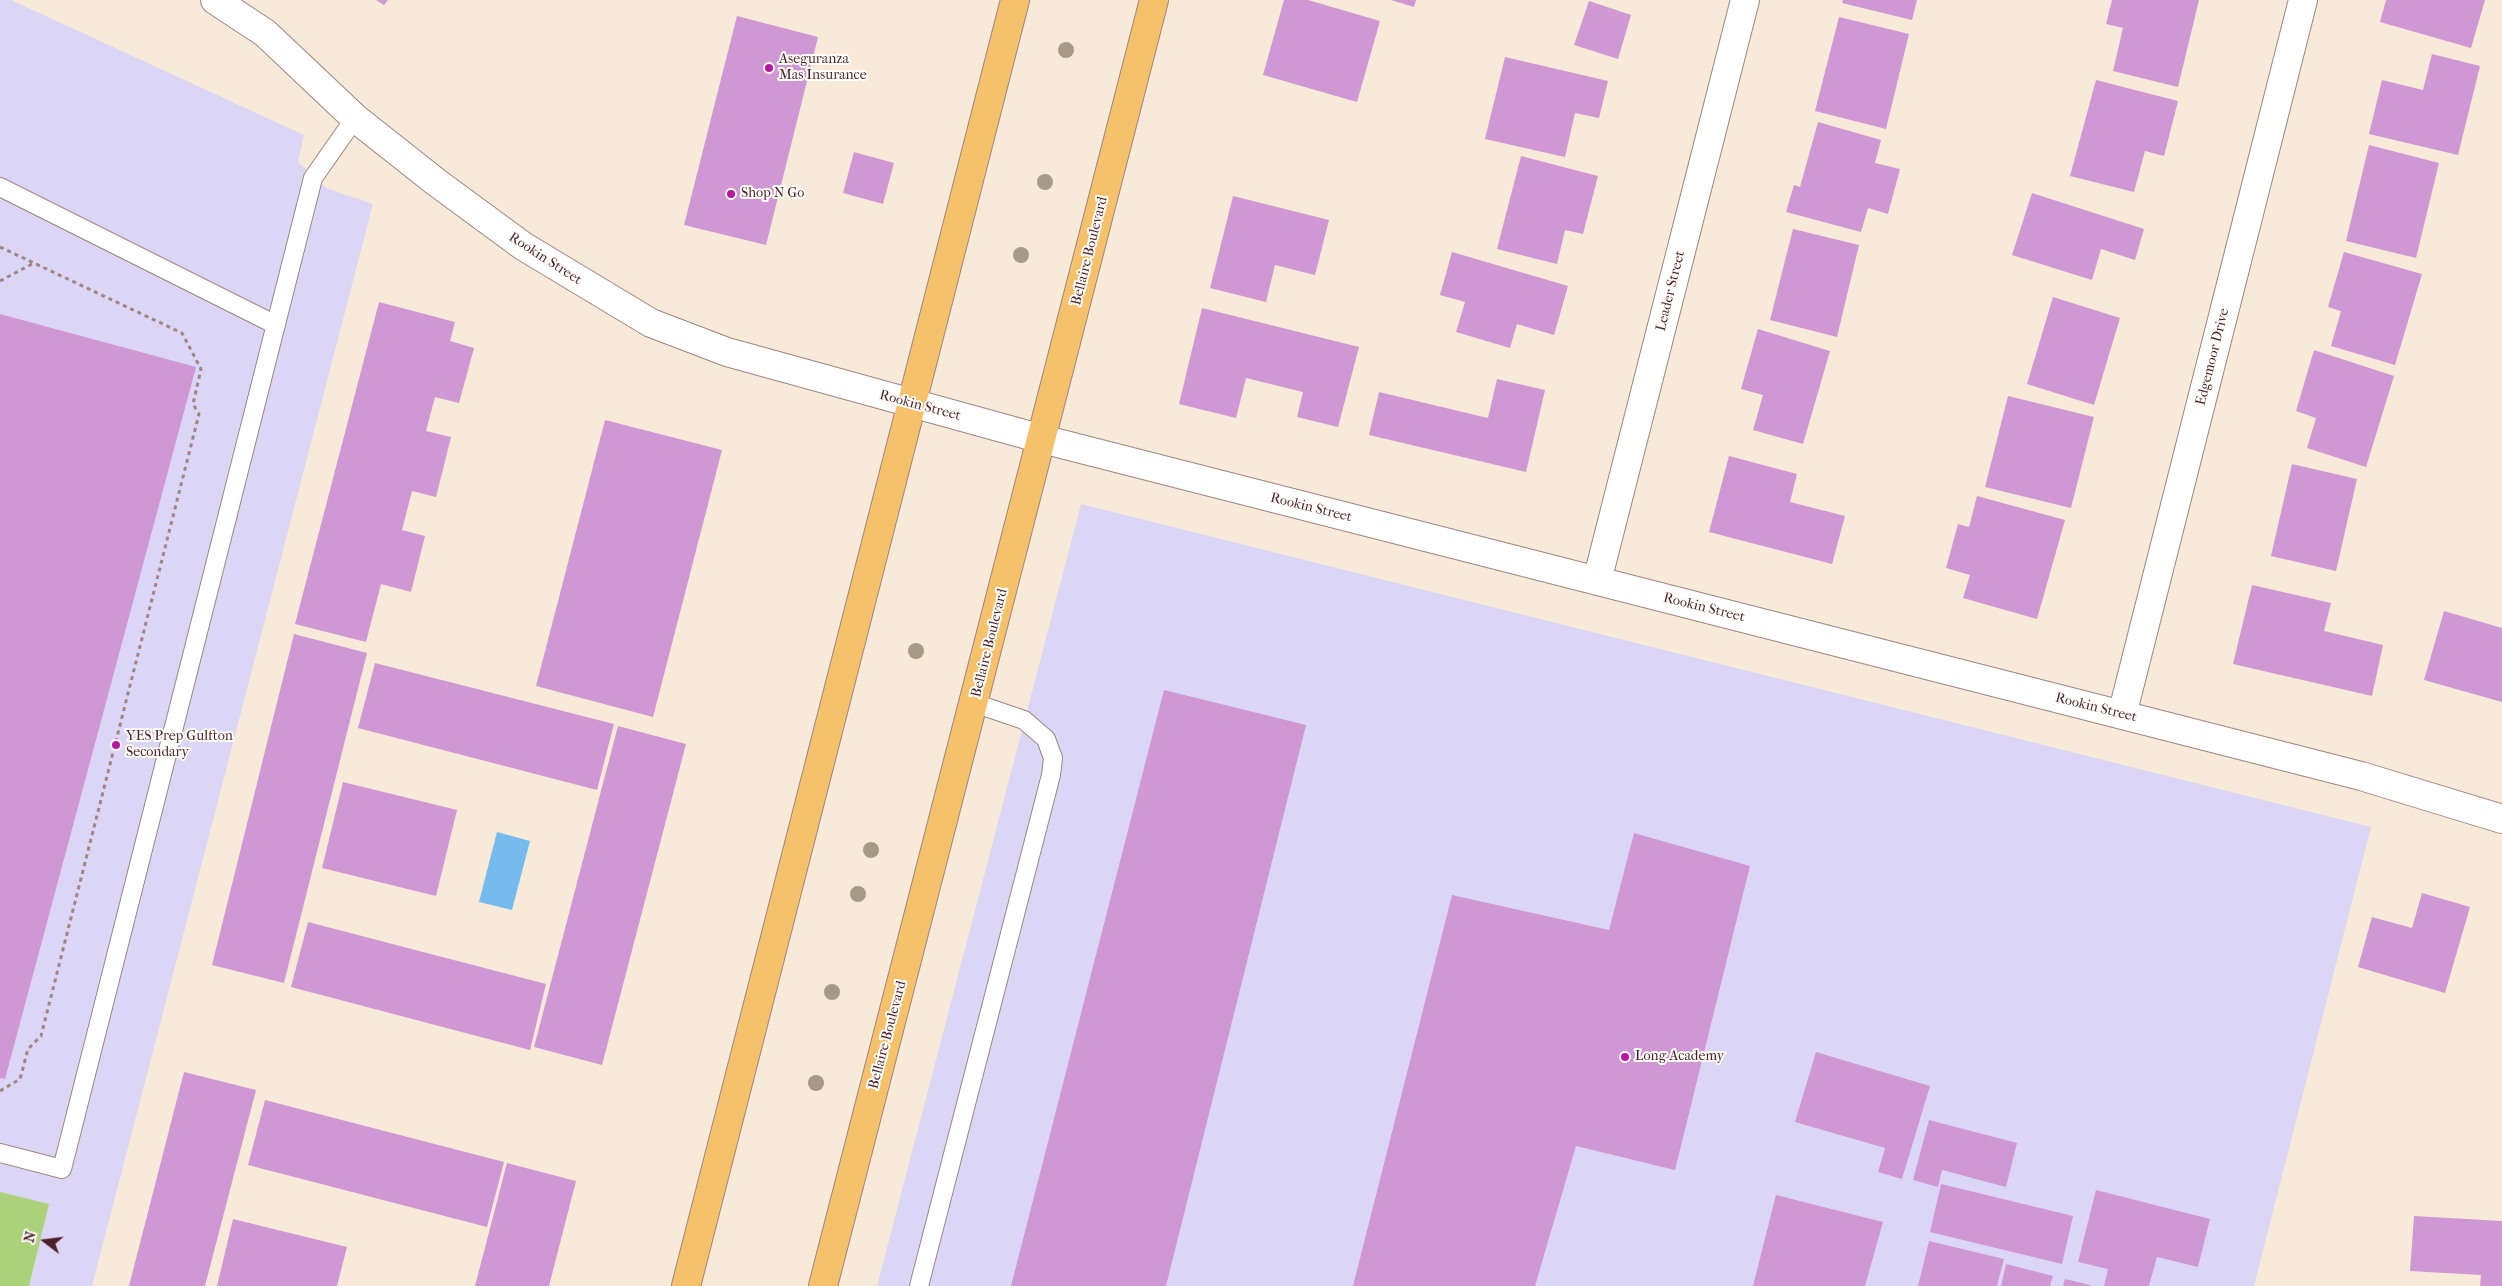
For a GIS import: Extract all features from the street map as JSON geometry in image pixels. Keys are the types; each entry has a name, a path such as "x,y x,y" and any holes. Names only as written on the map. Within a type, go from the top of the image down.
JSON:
{"main road":[{"path":"686,1286 1015,0"},
{"name":"Bellaire Boulevard","path":"823,1286 1154,0"}],"street":[{"name":"Rookin Street","path":"215,0 265,33 355,118 436,182 523,246 650,323 727,352 1042,439 2361,776 2502,820"},
{"name":"Leader Street","path":"1597,581 1745,0"},
{"name":"Edgemoor Drive","path":"2122,715 2303,0"}],"lane":[{"path":"0,1153 62,1168 313,178 355,118"},
{"path":"0,186 276,324"},
{"path":"919,1286 1051,775 1053,758 1046,739 1024,720 974,703"}],"path":[{"path":"0,247 182,333 201,369 193,404 199,414 41,1036 28,1049 20,1079 0,1091"},
{"path":"0,281 34,263"}],"shaded area":[{"name":"YES Prep Gulfton Secondary","path":"0,0 11,0 304,135 298,162 328,189 373,204 92,1286 0,1286"},
{"name":"Long Academy","path":"1081,504 2371,827 2254,1286 877,1286"}],"green space":[{"path":"0,1192 49,1204 29,1286 0,1286"}],"water":[{"path":"497,832 530,841 512,910 479,902"}],"building":[{"path":"376,0 388,0 384,5"},
{"path":"1284,0 1308,0 1380,21 1357,102 1263,75"},
{"path":"1391,0 1416,0 1414,7"},
{"path":"1843,0 1917,0 1912,20 1842,3"},
{"path":"2112,0 2199,0 2178,87 2113,71 2123,28 2106,24"},
{"path":"2386,0 2485,0 2471,48 2380,22"},
{"path":"1589,1 1631,15 1618,59 1574,45"},
{"path":"737,16 818,37 766,245 684,225"},
{"path":"1839,17 1909,34 1886,129 1815,111"},
{"path":"2432,54 2480,66 2458,155 2369,134 2382,80 2423,90"},
{"path":"1505,57 1608,81 1599,118 1575,113 1565,157 1485,139"},
{"path":"2096,80 2178,101 2164,156 2145,151 2134,192 2070,176"},
{"path":"1818,122 1881,140 1875,163 1900,169 1888,214 1868,208 1861,232 1786,212 1794,185 1800,187"},
{"path":"2369,145 2439,163 2416,258 2346,241"},
{"path":"854,152 894,163 883,204 843,193"},
{"path":"1521,156 1598,176 1583,234 1565,230 1557,264 1497,249"},
{"path":"2032,193 2144,229 2135,260 2101,249 2092,280 2012,255"},
{"path":"1233,196 1329,220 1315,275 1275,265 1266,302 1210,288"},
{"path":"1793,229 1859,245 1837,337 1770,320"},
{"path":"1452,252 1568,286 1554,335 1517,324 1510,348 1456,332 1465,302 1440,295"},
{"path":"2344,252 2422,274 2395,365 2331,346 2341,311 2328,307"},
{"path":"2053,297 2120,318 2094,405 2027,384"},
{"path":"379,302 455,322 450,341 474,348 459,403 435,397 426,431 451,437 436,497 412,491 402,530 425,536 411,592 381,584 366,642 295,624"},
{"path":"1202,308 1359,347 1338,427 1297,417 1303,392 1246,378 1236,418 1179,404"},
{"path":"0,314 196,367 5,1079 0,1078"},
{"path":"1758,329 1830,351 1803,444 1753,430 1763,395 1741,389"},
{"path":"2314,350 2394,376 2366,467 2307,448 2316,418 2296,411"},
{"path":"1497,379 1545,390 1526,472 1369,435 1379,392 1488,418"},
{"path":"2008,396 2094,417 2071,508 1985,487"},
{"path":"605,420 722,450 653,717 536,686"},
{"path":"1729,456 1797,474 1790,502 1845,516 1832,564 1709,532"},
{"path":"2292,464 2357,479 2336,571 2271,556"},
{"path":"1977,496 2065,520 2037,619 1963,598 1970,575 1946,568 1958,524 1969,527"},
{"path":"2252,585 2331,603 2324,631 2383,645 2372,696 2233,664"},
{"path":"2444,611 2502,628 2502,702 2424,680"},
{"path":"294,634 367,653 284,983 212,965"},
{"path":"375,663 614,724 597,790 358,728"},
{"path":"1164,690 1306,725 1166,1286 1011,1286"},
{"path":"618,726 686,744 602,1065 534,1047"},
{"path":"343,782 457,810 436,896 322,868"},
{"path":"1634,833 1750,866 1675,1170 1576,1146 1535,1286 1353,1286 1452,895 1609,930"},
{"path":"2422,893 2470,907 2445,993 2358,967 2372,917 2412,928"},
{"path":"308,922 546,984 530,1050 291,987"},
{"path":"1816,1052 1930,1086 1902,1179 1878,1172 1885,1148 1795,1122"},
{"path":"184,1072 256,1090 205,1286 129,1286"},
{"path":"265,1100 504,1162 487,1227 248,1165"},
{"path":"1929,1120 2017,1143 2006,1187 1942,1170 1938,1187 1913,1180"},
{"path":"507,1163 576,1181 549,1286 475,1286"},
{"path":"1941,1184 2073,1216 2062,1264 1930,1232"},
{"path":"2096,1190 2210,1219 2198,1267 2157,1257 2149,1286 2104,1286 2108,1269 2078,1262"},
{"path":"1776,1195 1883,1222 1865,1286 1753,1286"},
{"path":"2414,1216 2502,1221 2502,1286 2480,1286 2481,1275 2410,1271"},
{"path":"233,1219 347,1247 337,1286 217,1286"},
{"path":"1929,1241 2004,1259 1997,1286 1918,1286"},
{"path":"2006,1264 2053,1276 2050,1286 2001,1286"},
{"path":"2065,1279 2090,1285 2090,1286 2063,1286"}],"place":[{"name":"Aseguranza Mas Insurance","path":"769,68"},
{"name":"Shop N Go","path":"731,194"},
{"name":"YES Prep Gulfton Secondary","path":"116,745"},
{"name":"Long Academy","path":"1625,1057"}]}
